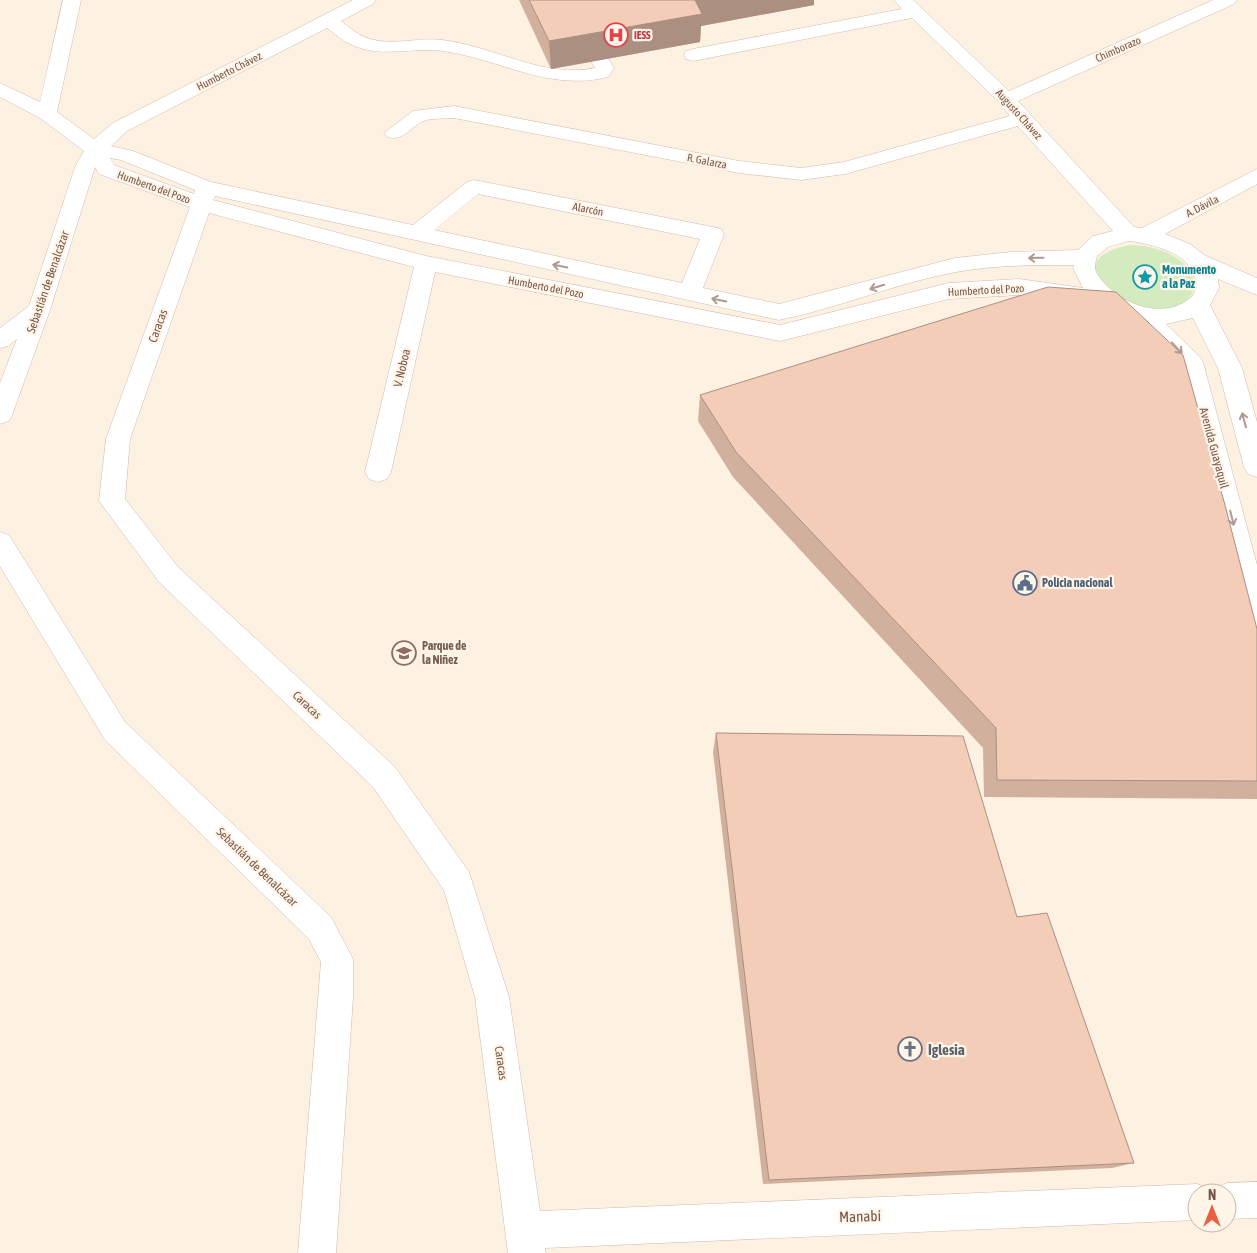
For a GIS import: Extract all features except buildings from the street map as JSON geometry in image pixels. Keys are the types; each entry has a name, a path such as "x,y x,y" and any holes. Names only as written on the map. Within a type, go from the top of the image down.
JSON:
{"street":[{"path":"47,114 72,0"},
{"name":"Humberto Chávez","path":"95,149 120,127 367,0"},
{"name":"Chimborazo","path":"1007,99 1228,0"},
{"path":"693,55 910,6"},
{"name":"Augusto Chávez","path":"910,6 1007,99 1022,119 1137,235"},
{"path":"329,20 362,42 385,45 442,46 476,52 546,75 582,77 601,73 605,68 572,13"},
{"path":"0,89 47,114 95,149"},
{"name":"R. Galarza","path":"394,132 420,115 454,112 739,167 801,174 844,168 1022,119"},
{"name":"Humberto del Pozo","path":"95,149 126,155 204,196 426,263 780,333 949,290 1019,287 1101,296"},
{"name":"Sebastián de Benalcázar","path":"0,415 38,310 85,167 95,149"},
{"name":"A. Dávila","path":"1137,235 1257,176"},
{"name":"Alarcón","path":"415,234 474,187 713,234 688,294"},
{"name":"Humberto del Pozo","path":"204,196 415,234 779,312 815,306 939,268 1017,258 1085,257"},
{"name":"Caracas","path":"204,196 118,439 112,502 169,575 384,777 458,883 492,997 525,1242"},
{"path":"1137,235 1166,240 1184,249 1198,261 1206,273 1209,284 1206,296 1199,306 1184,313 1166,317 1145,315 1124,310 1101,296 1089,283 1084,270 1085,257 1091,248 1100,241 1137,235"},
{"path":"1198,261 1257,286"},
{"name":"V. Noboa","path":"378,472 426,263"},
{"path":"1199,306 1230,368 1257,467"},
{"path":"0,340 38,310"},
{"name":"Avenida Guayaquil","path":"1124,310 1163,333 1190,362 1257,616"},
{"name":"Sebastián de Benalcázar","path":"0,543 115,730 320,928 337,960 336,997 317,1253"},
{"path":"1237,1201 1257,1200"},
{"name":"Manabí","path":"525,1242 1187,1203"}],"green space":[{"path":"1131,245 1161,250 1187,266 1194,282 1190,297 1184,303 1164,310 1137,308 1122,300 1101,283 1095,271 1099,259 1104,254"}],"place":[{"name":"IESS","path":"616,35"},
{"name":"Monumento a la Paz","path":"1145,277"},
{"name":"Policia nacional","path":"1025,583"},
{"name":"Parque de la Niñez","path":"404,653"},
{"name":"Iglesia","path":"910,1049"}]}
